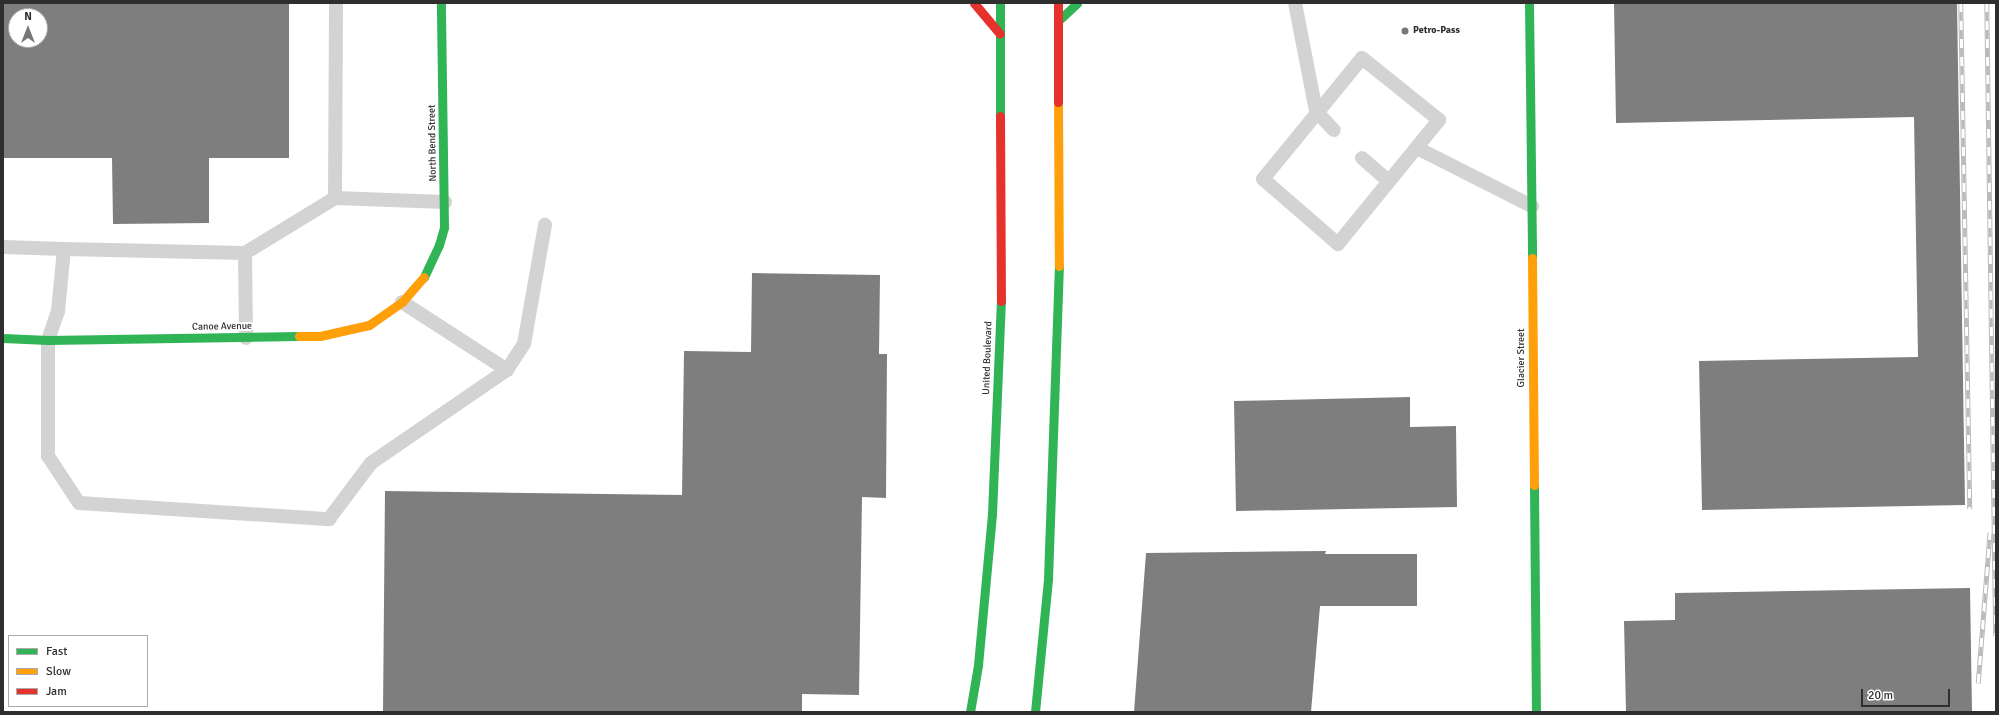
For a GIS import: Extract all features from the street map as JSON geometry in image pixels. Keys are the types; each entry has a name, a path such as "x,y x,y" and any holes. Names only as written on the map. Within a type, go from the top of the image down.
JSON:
{"main road":[{"name":"North Bend Street","path":"423,279 439,245 446,202 441,3"},
{"path":"974,3 1000,34"},
{"name":"United Boulevard","path":"970,712 978,665 992,514 1001,328 1000,3"},
{"path":"1035,712 1048,579 1059,298 1058,3"},
{"path":"1058,21 1077,3"},
{"name":"Glacier Street","path":"1529,3 1536,712"},
{"name":"Canoe Avenue","path":"3,338 48,340 320,336 369,325 402,302 423,279"}],"lane":[{"path":"335,198 336,3"},
{"path":"1295,3 1316,111 1334,130"},
{"path":"1362,58 1439,120 1338,244 1263,179 1316,111 1362,58"},
{"path":"1417,148 1532,206"},
{"path":"1362,158 1388,181"},
{"path":"3,247 244,253 335,198 418,199 446,202"},
{"path":"64,249 58,311 48,340 48,456 79,503 330,518 372,463 507,370 524,344 545,225"},
{"path":"244,253 246,338"},
{"path":"402,302 507,370"}],"building":[{"path":"3,3 289,3 289,158 209,158 209,223 113,224 112,158 3,158"},
{"path":"1614,3 1957,3 1965,505 1702,510 1699,361 1918,357 1914,117 1616,123"},
{"path":"752,273 880,275 879,354 887,354 886,498 862,497 859,695 802,694 802,712 383,712 385,491 682,495 684,351 751,352"},
{"path":"1410,397 1410,427 1456,426 1457,507 1236,511 1234,401"},
{"path":"1326,551 1325,554 1417,554 1417,606 1320,606 1311,712 1134,712 1146,553"},
{"path":"1970,588 1972,712 1626,712 1624,621 1675,620 1675,593"}],"railway":[{"path":"1961,3 1970,509"},
{"path":"1987,3 1996,636"},
{"path":"1978,683 1990,532"}],"traffic: fast":[{"path":"424,277 439,245 444,227 441,3"},
{"path":"1000,3 1000,116"},
{"path":"1058,21 1077,3"},
{"path":"1529,3 1532,258"},
{"path":"1035,712 1048,579 1059,266"},
{"path":"970,712 978,665 992,514 1001,301"},
{"path":"3,338 48,340 299,336"},
{"path":"1534,485 1536,712"}],"traffic: slow":[{"path":"1058,102 1059,266"},
{"path":"1532,258 1534,485"},
{"path":"299,336 320,336 369,325 402,302 424,277"}],"traffic: jam":[{"path":"974,3 1000,34"},
{"path":"1058,3 1058,102"},
{"path":"1000,116 1001,301"}],"place":[{"name":"Petro-Pass","path":"1405,31"}]}
